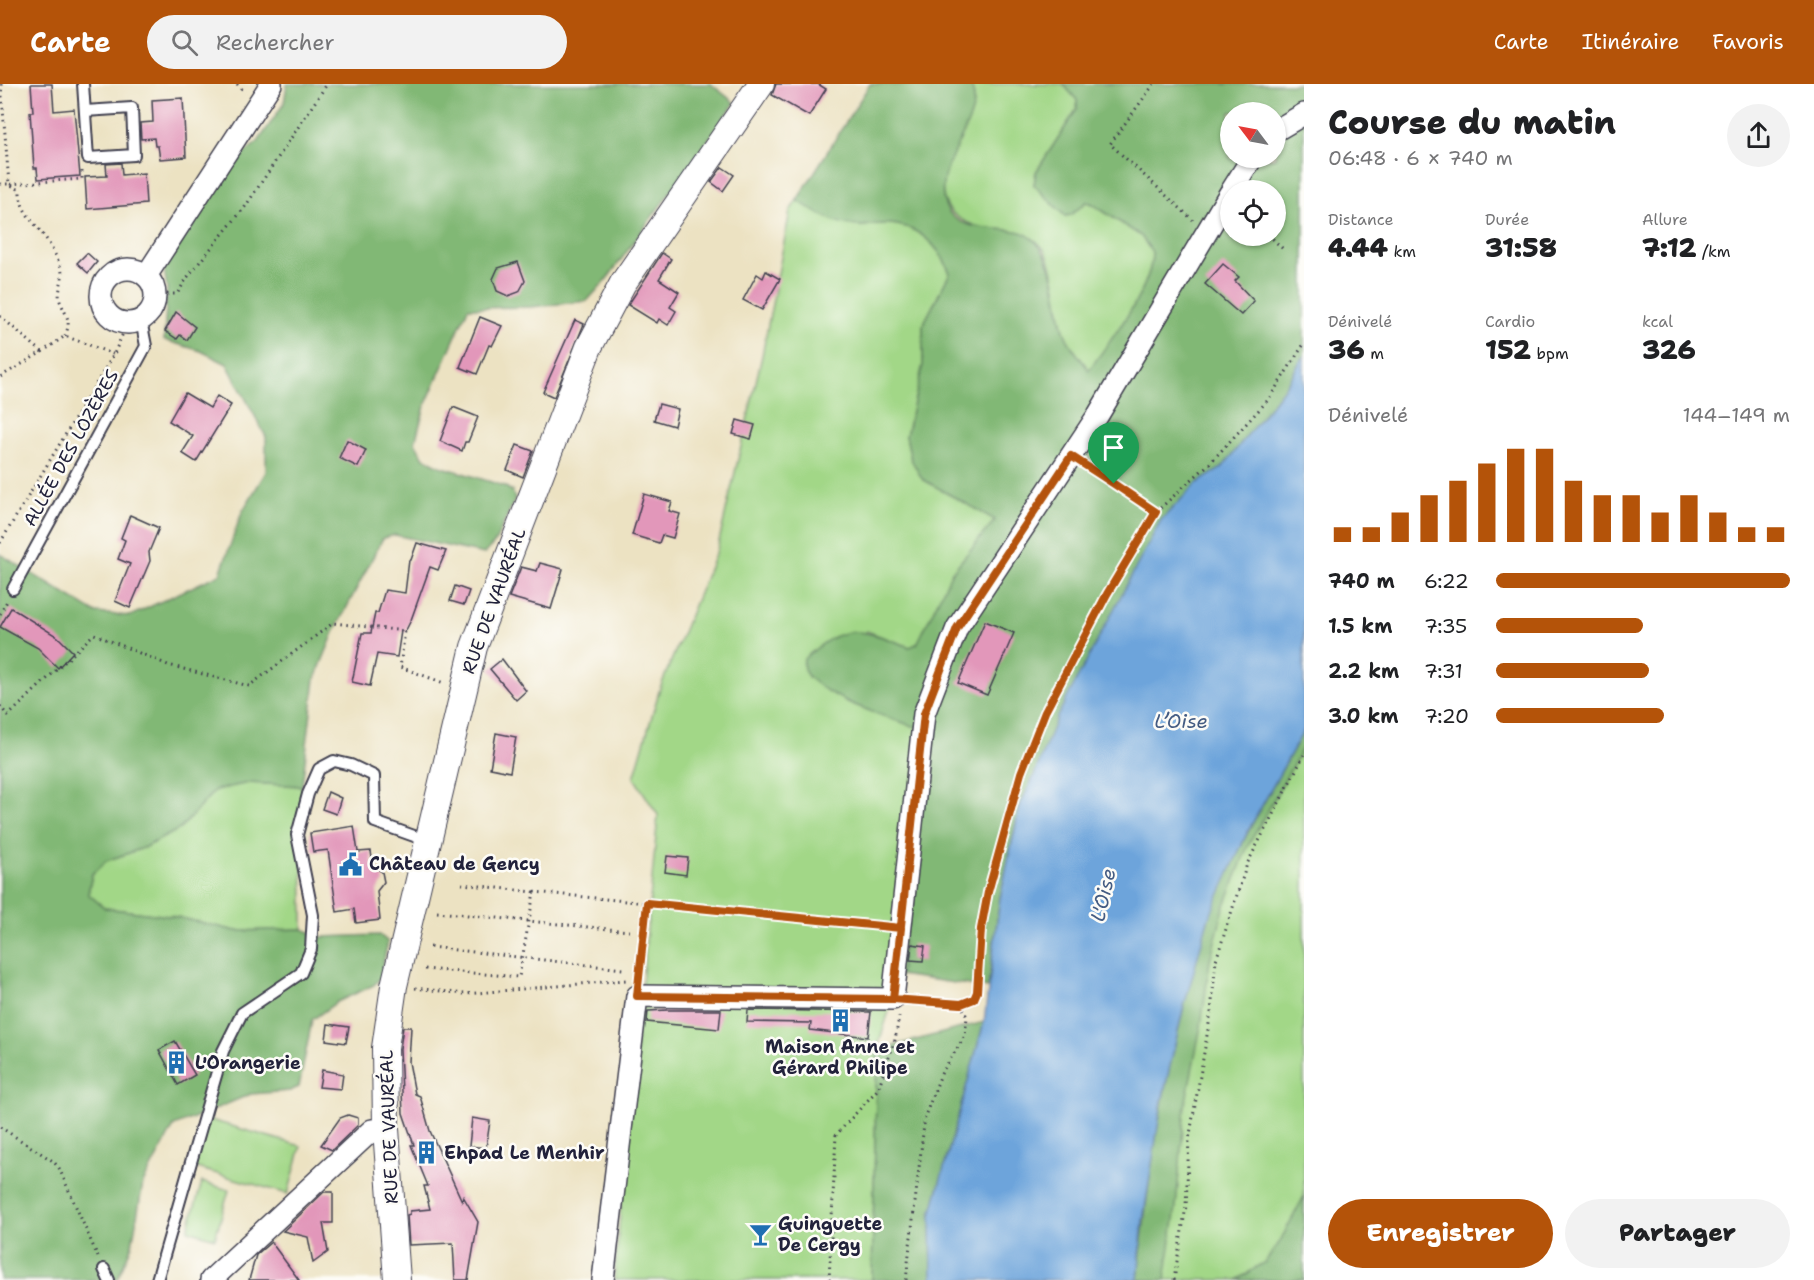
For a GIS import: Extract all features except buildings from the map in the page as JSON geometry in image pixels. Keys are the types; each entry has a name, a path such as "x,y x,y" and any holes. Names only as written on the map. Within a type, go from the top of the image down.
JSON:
{"street":[{"path":"151,285 130,269 121,269 106,279 102,286 101,304 112,318 134,322 152,309 151,285 271,84"},
{"name":"RUE DE VAURÉAL","path":"397,1280 386,1129 385,1048 394,986 474,647 589,348 623,283 761,84"},
{"path":"1286,125 1304,114"},
{"path":"603,1280 637,996 893,999 924,714 957,628 1086,434 1220,212"},
{"path":"211,1280 372,1130 386,1129"}],"lane":[{"path":"83,84 88,158 134,155 132,108 85,111"},
{"name":"ALLÉE DES LOZÈRES","path":"13,589 146,346 134,322"},
{"path":"157,1280 223,1051 242,1013 301,973 311,949 313,915 297,835 308,794 319,769 334,761 351,765 374,776 375,822 429,841"},
{"path":"104,1269 109,1280"}],"path":[{"path":"2,84 9,184"},
{"path":"151,285 177,294 189,274 245,207 327,84"},
{"path":"1154,84 1110,144 1208,233"},
{"path":"0,184 82,179 82,164 88,158"},
{"path":"0,377 65,336 70,326 69,316 59,299 62,274 58,261 50,244 23,209 20,190 9,184"},
{"path":"1281,246 1286,251"},
{"path":"0,316 42,352"},
{"path":"0,543 134,322"},
{"path":"65,336 114,354"},
{"path":"830,1280 836,1135 878,1089 895,1040 899,1012 893,999 961,1004 974,999 977,992 981,929 988,892 1021,773 1045,712 1107,594 1156,512 1210,463 1268,400 1304,344"},
{"path":"1086,434 1106,449 1117,472"},
{"path":"1071,456 1156,512"},
{"path":"0,706 8,716 94,634 168,665 249,686 333,623 405,631 400,667 440,681"},
{"path":"1174,1280 1186,1206 1189,1140 1211,1012 1215,960 1247,864 1304,755"},
{"path":"462,884 901,928"},
{"path":"425,969 519,977 534,892"},
{"path":"637,996 647,903"},
{"path":"437,912 629,931"},
{"path":"430,947 623,969"},
{"path":"394,986 465,994 626,980 637,996"},
{"path":"906,1280 925,1116 941,1074 965,1036 967,1017 961,1004"},
{"path":"0,1127 53,1161 59,1168 104,1269"}],"green space":[{"path":"287,84 711,84 735,103 607,279 587,301 531,307 468,308 425,406 415,442 424,458 440,466 504,486 512,491 515,499 495,542 484,554 395,535 383,538 335,630 315,679 302,786 249,783 215,790 180,829 143,848 106,861 92,874 88,894 105,908 177,917 236,931 303,929 321,937 380,935 388,942 380,978 374,985 337,1002 312,1020 299,1087 290,1091 251,1094 174,1126 143,1183 132,1245 117,1280 0,1280 0,554 96,613 130,616 220,574 242,512 266,472 266,437 227,364 201,351 164,340 167,288 164,269 231,163 258,142 284,103"},
{"path":"870,84 971,86 974,99 972,113 950,159 945,175 943,191 946,207 962,222 974,226 1021,232 1039,246 1051,269 1066,336 1089,370 1138,298 1146,282 1152,252 1141,236 1091,203 1086,202 1071,215 1065,216 1034,185 1036,172 1077,109 1077,100 1063,84 1304,84 1304,355 1287,384 1222,469 1197,483 1020,805 1000,898 988,988 900,975 927,731 847,702 808,676 804,666 804,659 818,647 843,634 866,633 910,647 917,644 952,572 995,520 922,479 911,459 906,436 923,365 923,325 950,273 932,243 914,230 892,224 861,226 844,224 819,214 797,200"},
{"path":"968,84 1063,84 1077,100 1077,109 1036,172 1034,185 1065,216 1071,215 1086,202 1091,203 1141,236 1152,252 1146,282 1138,298 1089,371 1066,337 1051,265 1043,248 1023,234 971,224 953,214 944,200 943,184 946,166 974,105"},
{"path":"797,200 819,213 854,225 904,226 923,236 939,252 950,273 923,325 923,365 906,436 911,459 942,491 996,519 917,644 910,647 867,631 808,677 847,702 928,731 900,975 877,1050 872,1280 614,1280 658,815 634,778 660,688 717,550 762,356 790,211"},
{"path":"1304,730 1304,1280 1138,1280 1208,920"},
{"path":"1304,730 1304,745 1247,848 1224,908 1210,960 1201,1026 1185,1106 1176,1207 1165,1280 1138,1280 1151,1168 1164,1093 1180,1020 1204,934 1241,846"},
{"path":"248,783 302,786 303,929 236,931 177,917 105,908 88,894 92,874 106,861 143,848 180,829 215,790"},
{"path":"984,1022 931,1215 932,1280 872,1280 877,1050"},
{"path":"207,1119 301,1146 288,1194 193,1167"},
{"path":"202,1182 229,1190 215,1238 188,1230"},
{"path":"1304,1196 1304,1280 1237,1280 1265,1262 1279,1243"}],"water":[{"name":"L’Oise","path":"1304,355 1304,730 1248,831 1208,920 1183,1010 1162,1101 1143,1221 1138,1280 932,1280 931,1215 984,1022 1000,898 1020,805 1057,717 1161,520 1197,483 1222,468 1287,384"}],"place":[{"name":"Château de Gency","path":"351,864"},
{"name":"Maison Anne et Gérard Philipe","path":"840,1021"},
{"name":"L'Orangerie","path":"177,1063"},
{"name":"Ehpad Le Menhir","path":"426,1153"},
{"name":"Guinguette De Cergy","path":"760,1234"}],"route":[{"path":"1114,484 1071,456 957,628 924,714 893,999 637,996 647,903 901,928 893,999 961,1004 974,999 977,992 981,929 988,892 1021,773 1045,712 1107,594 1156,512 1114,484"}],"water label":[{"name":"L'Oise","path":"1103,895"}]}
